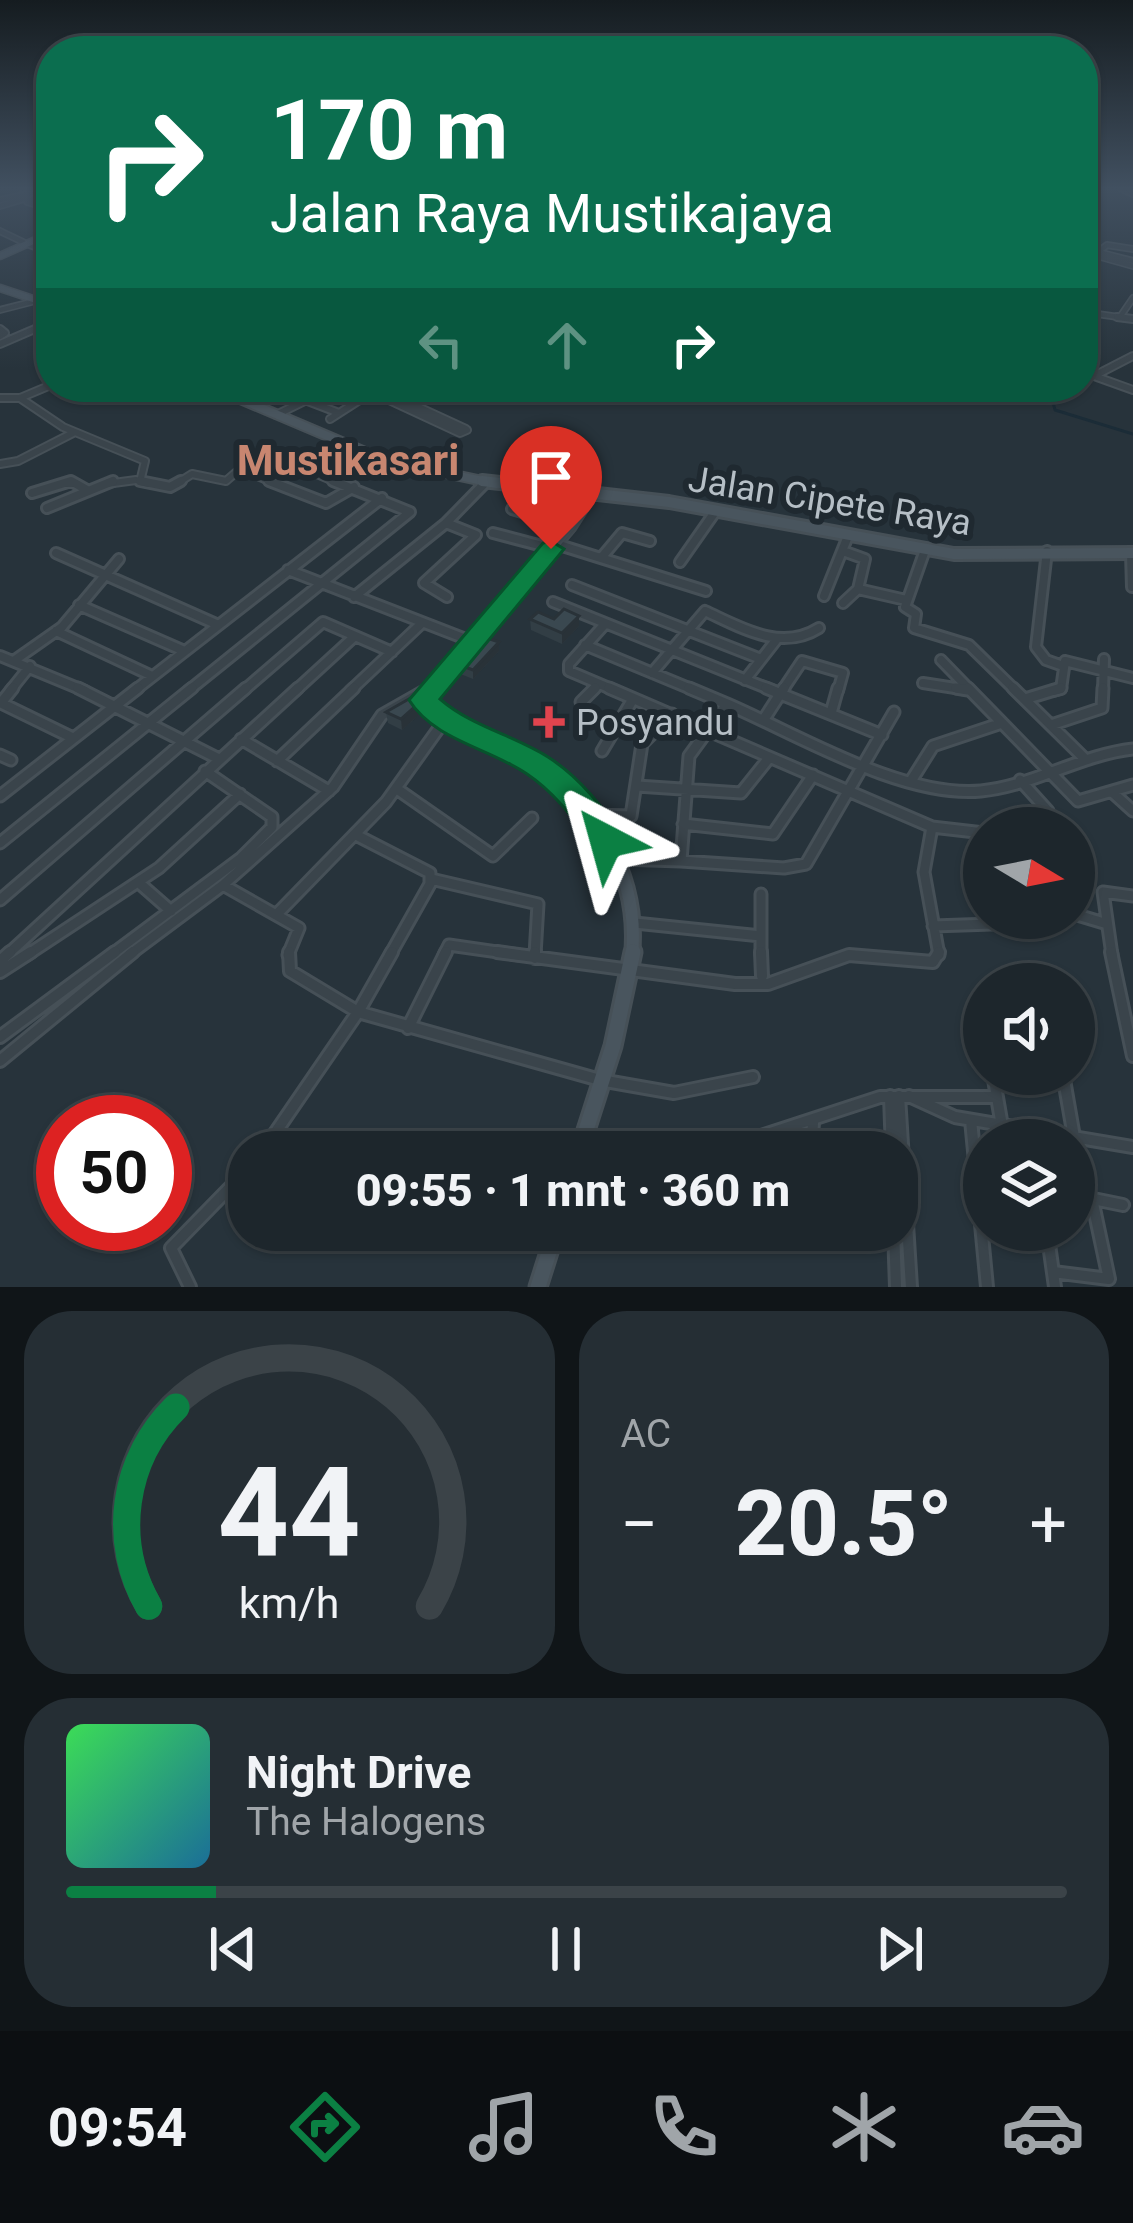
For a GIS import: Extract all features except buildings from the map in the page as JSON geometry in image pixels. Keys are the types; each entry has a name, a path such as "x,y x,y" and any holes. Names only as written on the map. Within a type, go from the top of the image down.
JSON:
{"main road":[{"path":"0,288 36,299"},
{"name":"Jalan Cipete Raya","path":"244,402 394,463 486,482 716,512 925,550 1132,553"},
{"path":"585,1131 630,972 635,897 620,859 590,815 539,766 445,719 425,704 426,690 571,526 591,493"},
{"path":"538,1287 549,1251"}],"street":[{"path":"1098,252 1133,264"},
{"path":"1098,256 1133,264"},
{"path":"1120,317 1133,298"},
{"path":"0,310 36,301"},
{"path":"11,307 24,314"},
{"path":"1098,314 1133,319"},
{"path":"0,336 36,326"},
{"path":"1098,374 1133,356"},
{"path":"1098,377 1133,390"},
{"path":"0,398 20,398 36,391"},
{"path":"20,398 74,433 147,463 136,481"},
{"path":"274,416 301,402"},
{"path":"310,402 340,413"},
{"path":"330,419 356,402"},
{"path":"394,402 460,433 467,430 407,402"},
{"path":"0,464 22,460 74,433"},
{"path":"47,508 117,479 170,487 192,474 226,481 255,456 293,465 336,442"},
{"path":"0,843 410,512 384,497 304,470 336,442"},
{"path":"250,473 326,503 354,487"},
{"path":"32,494 71,481 88,490"},
{"path":"354,597 446,523 486,482"},
{"path":"0,796 384,497"},
{"path":"512,509 571,526"},
{"path":"680,562 716,512"},
{"path":"446,523 476,535 424,583 447,597"},
{"path":"493,533 601,558 706,591"},
{"path":"601,558 622,533 650,541"},
{"path":"824,596 848,536"},
{"path":"925,550 922,570 906,600 918,630 964,643 1084,758"},
{"path":"1047,550 1036,647 1046,660 1063,666"},
{"path":"843,551 865,559 858,589 843,602"},
{"path":"1132,553 1132,587"},
{"path":"56,554 216,624"},
{"path":"15,660 56,631 119,560"},
{"path":"287,570 471,640"},
{"path":"572,585 761,659"},
{"path":"858,589 906,600"},
{"path":"553,602 882,735"},
{"path":"80,605 183,650"},
{"path":"652,673 705,611 777,639 806,639 819,628"},
{"path":"0,900 323,622 392,652"},
{"path":"277,761 421,624"},
{"path":"605,624 566,668 932,827 963,831"},
{"path":"56,631 150,675"},
{"path":"0,961 355,636"},
{"path":"745,680 777,639"},
{"path":"585,645 911,781 976,792 1133,748"},
{"path":"0,656 148,720 219,759"},
{"path":"1051,725 1102,708 1104,658"},
{"path":"941,660 1078,801 1133,785"},
{"path":"764,719 802,661 839,671 844,677 831,713"},
{"path":"1024,700 1061,688 1067,661 1133,678"},
{"path":"30,666 0,704 73,738"},
{"path":"922,683 968,690"},
{"path":"581,702 599,684"},
{"path":"0,1061 67,1001 223,885 329,791 382,715 426,690"},
{"path":"602,751 633,699"},
{"path":"681,861 689,756 727,704"},
{"path":"620,859 797,868 806,864 894,712"},
{"path":"590,815 631,816 642,744 672,714"},
{"path":"276,915 397,788 445,719"},
{"path":"911,781 932,746 999,724"},
{"path":"242,739 329,791"},
{"path":"0,754 11,760"},
{"path":"637,786 741,793 769,758"},
{"path":"0,1037 171,911 272,827 272,817 206,771"},
{"path":"683,824 773,834 813,775"},
{"path":"1020,780 1044,807"},
{"path":"397,788 493,856 532,818"},
{"path":"1111,790 1133,811"},
{"path":"0,972 138,882 240,794"},
{"path":"408,1028 449,945 630,972 768,984 849,956 933,962 939,954 924,848 932,827"},
{"path":"276,1131 358,1012 431,879 430,873 356,835"},
{"path":"431,879 538,904 535,958"},
{"path":"138,882 171,911"},
{"path":"223,885 298,928 286,963 290,971 358,1012 599,1080 674,1093 753,1077"},
{"path":"1133,896 1103,892 1103,922 1133,1056"},
{"path":"761,894 762,976"},
{"path":"1095,920 1103,922"},
{"path":"635,923 761,936"},
{"path":"934,926 963,927"},
{"path":"899,1096 967,1119"},
{"path":"895,1131 899,1096"},
{"path":"899,1096 911,1287"},
{"path":"781,1131 863,1101 899,1096 997,1096 1001,1119"},
{"path":"812,1131 813,1123"},
{"path":"1095,1141 1133,1147"},
{"path":"190,1287 171,1248 228,1190"},
{"path":"1095,1199 1123,1205"},
{"path":"1054,1279 1109,1279 1095,1209"},
{"path":"895,1251 896,1287"},
{"path":"984,1251 988,1287"}],"waterway":[{"path":"1053,402 1055,410 1133,434"}],"place":[{"name":"Posyandu","path":"549,722"}],"district":[{"name":"Mustikasari","path":"348,460"}],"route":[{"path":"551,549 426,690 423,700 445,719 539,766 590,815 606,841"}]}
